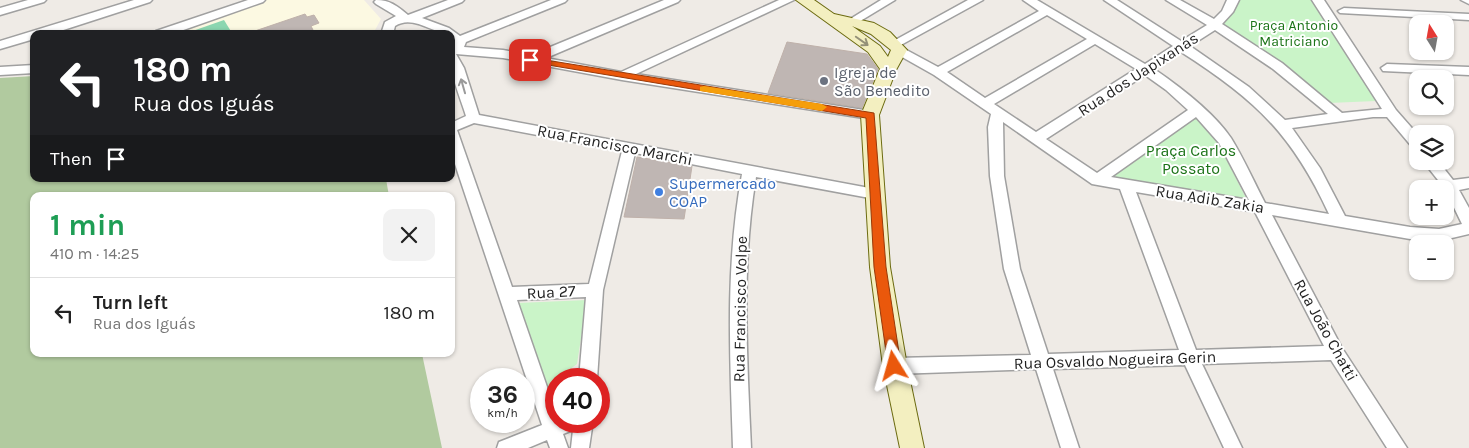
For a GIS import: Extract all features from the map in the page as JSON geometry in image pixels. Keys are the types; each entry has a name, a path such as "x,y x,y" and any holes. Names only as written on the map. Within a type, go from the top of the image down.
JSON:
{"street":[{"path":"0,12 40,0"},
{"path":"60,30 146,0"},
{"path":"172,30 259,0"},
{"path":"379,1 387,30 407,18 458,0"},
{"path":"456,48 562,0"},
{"path":"530,60 674,0"},
{"path":"622,76 788,0"},
{"path":"804,0 874,49 888,70"},
{"path":"853,20 889,0"},
{"path":"896,47 910,36 977,0"},
{"name":"Rua João Chatti","path":"1029,0 1045,5 1172,87 1198,110 1225,140 1336,353 1398,448"},
{"path":"1110,0 1132,16 1223,73 1257,100 1282,125 1310,162 1340,221"},
{"path":"1172,0 1270,60 1315,95 1339,117"},
{"name":"Rua dos Uapixanás","path":"1035,140 1215,26 1227,12 1233,0"},
{"path":"1318,0 1391,113 1409,134"},
{"path":"379,1 407,18 443,30"},
{"path":"938,72 1045,5"},
{"path":"1344,11 1469,17"},
{"path":"830,18 853,20 866,24 896,47"},
{"path":"0,45 30,36"},
{"path":"1070,448 1012,269 997,176 995,127 991,109 1096,39"},
{"path":"896,47 896,58 888,70 870,115 880,267 894,366 912,448"},
{"name":"Rua Adib Zakia","path":"896,47 938,72 1035,140 1097,180 1410,233 1439,235 1469,228"},
{"path":"456,48 504,54 622,76 870,115"},
{"path":"455,127 473,118 458,68 456,48"},
{"path":"0,71 30,68"},
{"path":"1387,68 1469,71"},
{"path":"1097,180 1198,110"},
{"path":"1282,125 1339,117 1391,113"},
{"name":"Rua Francisco Marchi","path":"473,118 875,194"},
{"path":"455,141 507,294 545,386"},
{"path":"588,368 595,290 630,147"},
{"path":"1437,170 1445,180"},
{"name":"Rua Francisco Volpe","path":"742,448 737,312 742,216 750,171"},
{"path":"1454,185 1469,183"},
{"path":"1126,185 1190,357 1233,448"},
{"path":"1454,194 1469,222"},
{"name":"Rua 27","path":"507,294 595,290"},
{"name":"Rua Osvaldo Nogueira Gerin","path":"894,366 1336,353"},
{"path":"506,448 545,433"},
{"path":"553,433 559,448"},
{"path":"580,448 582,433"}],"shaded area":[{"path":"266,0 364,0 381,19 375,30 179,30"}],"green space":[{"name":"Praça Antonio Matriciano","path":"1238,0 1311,0 1376,101 1329,103 1271,56 1222,25 1233,13"},
{"path":"224,20 230,30 195,30"},
{"path":"30,76 30,182 387,182 388,192 30,192 30,357 423,357 442,448 0,448 0,78"},
{"name":"Praça Carlos Possato","path":"1196,118 1218,143 1247,200 1112,177"},
{"path":"587,300 577,364 571,368 545,368 545,382 518,303"}],"building":[{"path":"305,14 307,17 314,15 319,23 311,26 313,30 258,30"},
{"name":"Igreja de São Benedito","path":"787,42 867,54 878,69 862,108 768,93"},
{"name":"Supermercado COAP","path":"637,157 692,166 684,219 624,217"}],"slow traffic":[{"path":"704,89 822,107"}],"place":[{"name":"Igreja de São Benedito","path":"824,81"},
{"name":"Supermercado COAP","path":"659,192"}],"route":[{"path":"530,60 870,115 880,267 894,366"}]}
